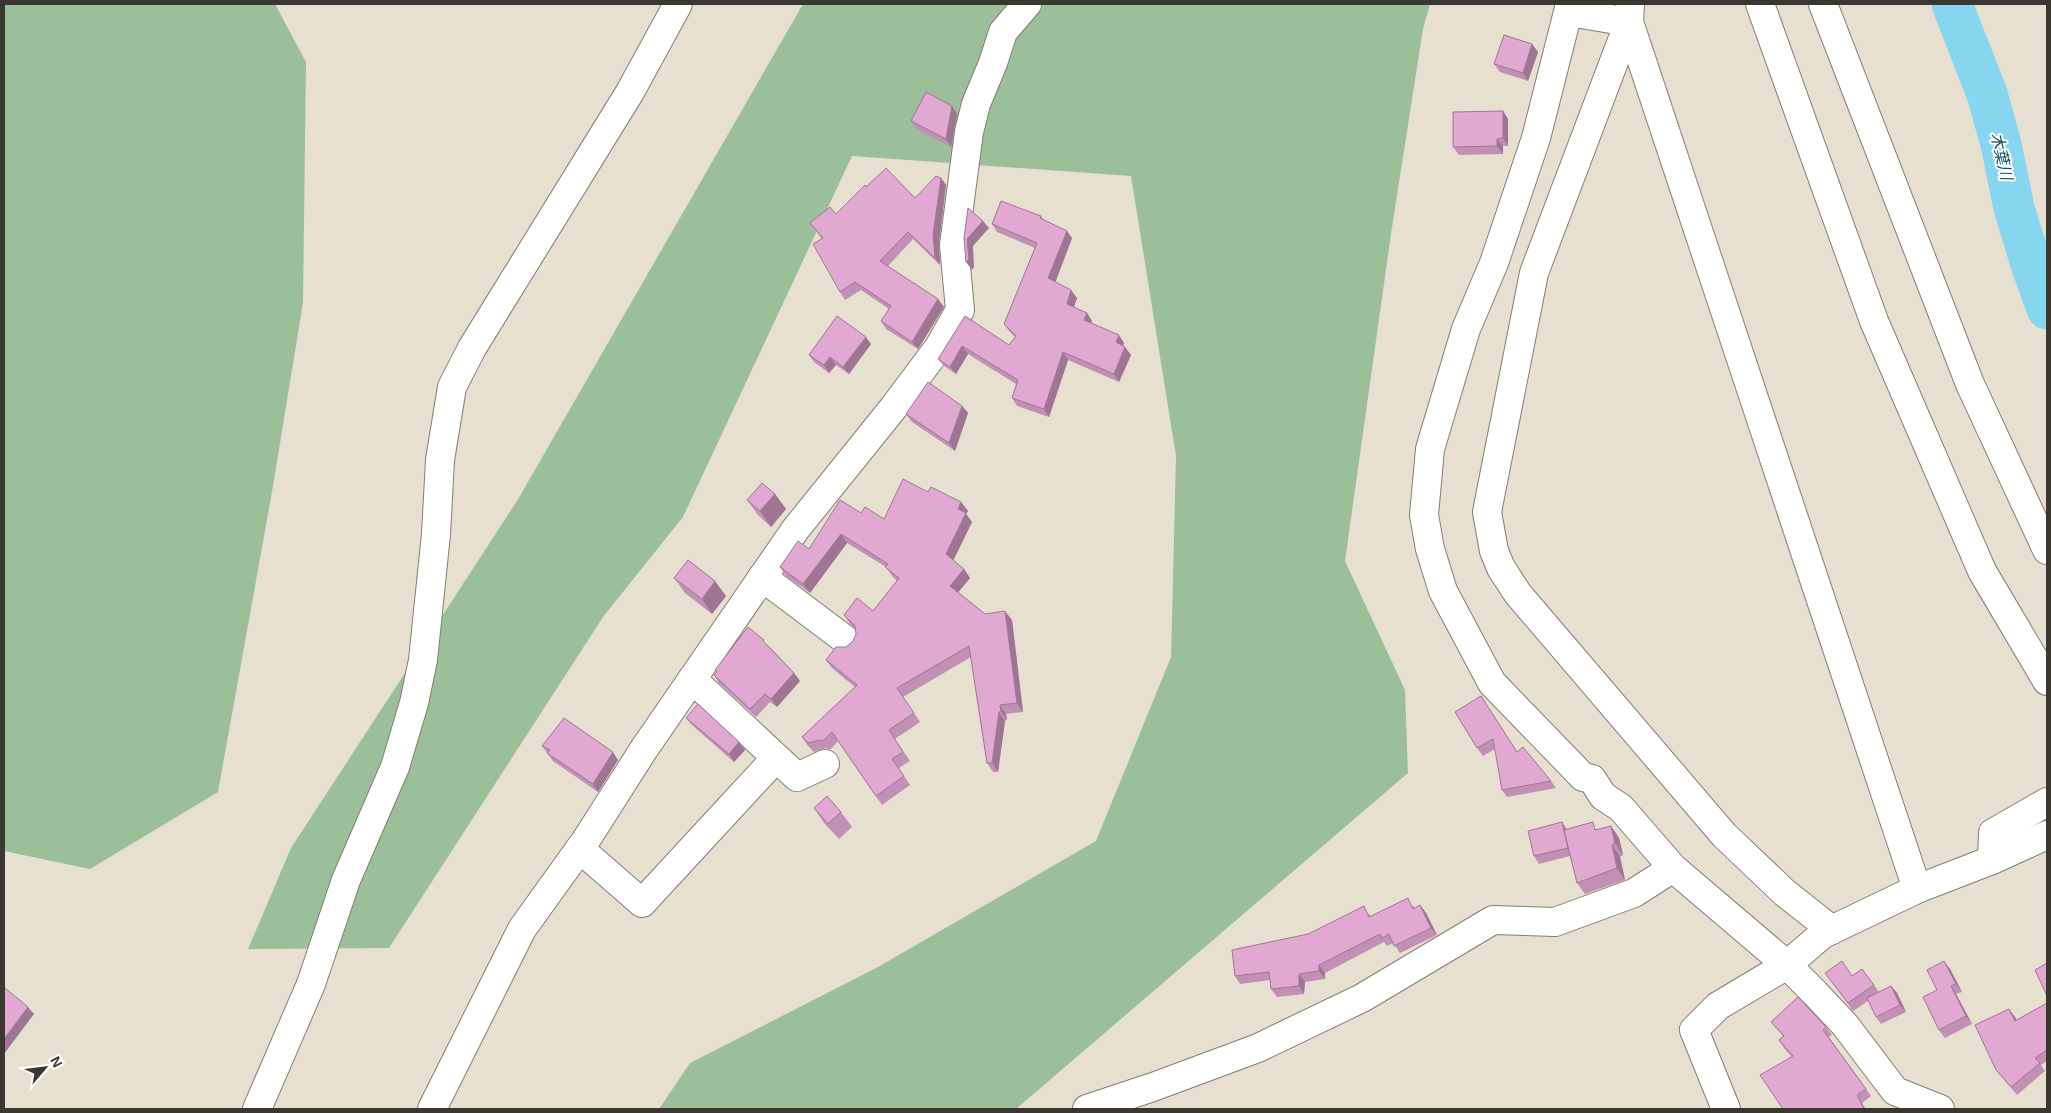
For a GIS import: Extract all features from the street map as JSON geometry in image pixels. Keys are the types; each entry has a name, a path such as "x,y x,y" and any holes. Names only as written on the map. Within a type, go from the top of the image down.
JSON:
{"street":[{"path":"257,1109 311,984 346,880 395,767 414,703 423,660 436,534 440,460 452,388 472,348 630,92 678,4"},
{"path":"432,1109 522,929 580,849 644,748 795,530 939,347 960,310 954,245 969,132 976,104 993,64 1003,32 1027,4"},
{"path":"1760,4 1874,321 1982,571 2047,680"},
{"path":"1823,4 1970,384 2047,550"},
{"path":"1629,13 1570,8 1536,138 1494,263 1466,328 1430,449 1424,516 1430,549 1443,590 1492,683 1583,778 1592,779 1603,796 1621,808 1672,868 1787,964 1845,1025 1895,1091 1940,1109"},
{"path":"1629,13 1918,889"},
{"path":"1629,13 1534,273 1487,512 1494,551 1501,568 1518,594 1724,835 1785,893 1832,930"},
{"path":"762,577 847,641"},
{"path":"692,679 797,777 825,764"},
{"path":"580,849 642,903 776,758"},
{"path":"1992,860 1993,833 2047,802"},
{"path":"1726,1109 1694,1030 1718,1006 1787,964 1823,934 1918,889 1992,860 2047,835"},
{"path":"1087,1109 1258,1048 1362,998 1493,920 1555,922 1634,893 1672,868"}],"green space":[{"path":"4,4 275,4 306,62 303,303 272,492 218,792 90,869 4,851"},
{"path":"803,4 1430,4 1423,29 1391,234 1345,561 1405,690 1408,773 1016,1109 659,1109 690,1063 878,967 1096,841 1171,657 1176,456 1131,176 852,156 683,517 603,617 389,948 248,949 291,848 517,501"}],"building":[{"path":"1504,35 1532,44 1523,73 1494,64"},
{"path":"926,92 952,106 946,139 911,121"},
{"path":"1503,111 1503,138 1497,139 1497,146 1453,147 1453,112"},
{"path":"886,168 915,198 936,176 941,178 933,235 935,258 908,232 880,261 938,299 912,342 881,321 891,306 855,282 840,292 813,244 823,238 810,223 830,207 836,214 865,185 866,187"},
{"path":"1001,201 1041,216 1040,218 1067,231 1048,278 1071,290 1067,304 1087,313 1084,320 1119,335 1116,342 1125,347 1114,374 1063,352 1044,409 1012,398 1018,380 962,346 950,367 938,359 965,316 1009,345 1016,336 1004,324 1037,243 992,224"},
{"path":"968,208 983,221 967,239 969,260 966,262 964,238"},
{"path":"837,316 866,337 843,367 830,357 824,365 809,355"},
{"path":"928,382 962,406 949,443 906,414"},
{"path":"903,479 928,492 931,487 961,502 958,509 966,513 946,554 964,569 950,586 985,614 1005,611 1017,703 1000,705 1001,711 999,712 992,763 987,763 969,646 897,688 914,713 889,730 903,752 892,759 904,776 876,796 832,732 823,741 808,743 802,737 857,685 826,660 836,647 846,647 853,641 856,634 855,626 844,615 857,598 873,611 899,578 885,567 888,564 841,534 803,584 780,567 798,541 809,549 840,500 861,513 865,507 884,519"},
{"path":"762,483 775,494 760,511 747,500"},
{"path":"688,560 715,581 702,599 674,578"},
{"path":"748,627 764,640 794,673 771,699 765,694 750,709 714,675 717,672 715,670"},
{"path":"1481,696 1517,752 1523,747 1551,781 1502,790 1493,739 1477,748 1455,712"},
{"path":"698,704 739,742 729,754 686,718"},
{"path":"564,718 613,752 593,784 547,753 550,750 542,746"},
{"path":"827,796 841,812 828,824 814,808"},
{"path":"1562,822 1568,848 1534,856 1528,831"},
{"path":"1593,822 1595,830 1611,826 1615,843 1612,845 1617,868 1577,883 1564,830"},
{"path":"1408,898 1413,909 1420,905 1431,928 1394,946 1389,934 1382,938 1380,934 1319,965 1319,971 1299,974 1299,986 1271,989 1269,972 1235,976 1232,950 1308,934 1364,906 1369,917"},
{"path":"1842,961 1852,976 1862,969 1874,985 1848,1003 1825,973"},
{"path":"1944,961 1956,984 1951,986 1966,1016 1939,1030 1923,997 1937,990 1927,970"},
{"path":"2047,963 2047,996 2035,970"},
{"path":"1891,986 1900,1005 1876,1017 1867,998"},
{"path":"5,988 28,1007 4,1039 4,990"},
{"path":"1798,997 1826,1027 1823,1030 1866,1089 1857,1095 1864,1109 1783,1109 1760,1075 1793,1056 1779,1040 1784,1036 1771,1022"},
{"path":"2047,1003 2047,1050 2035,1058 2040,1063 2011,1087 1996,1070 1975,1025 2009,1009 2015,1021"}],"waterway":[{"name":"木葉川","path":"1952,4 1987,94 2001,144 2014,208 2047,309"}]}
